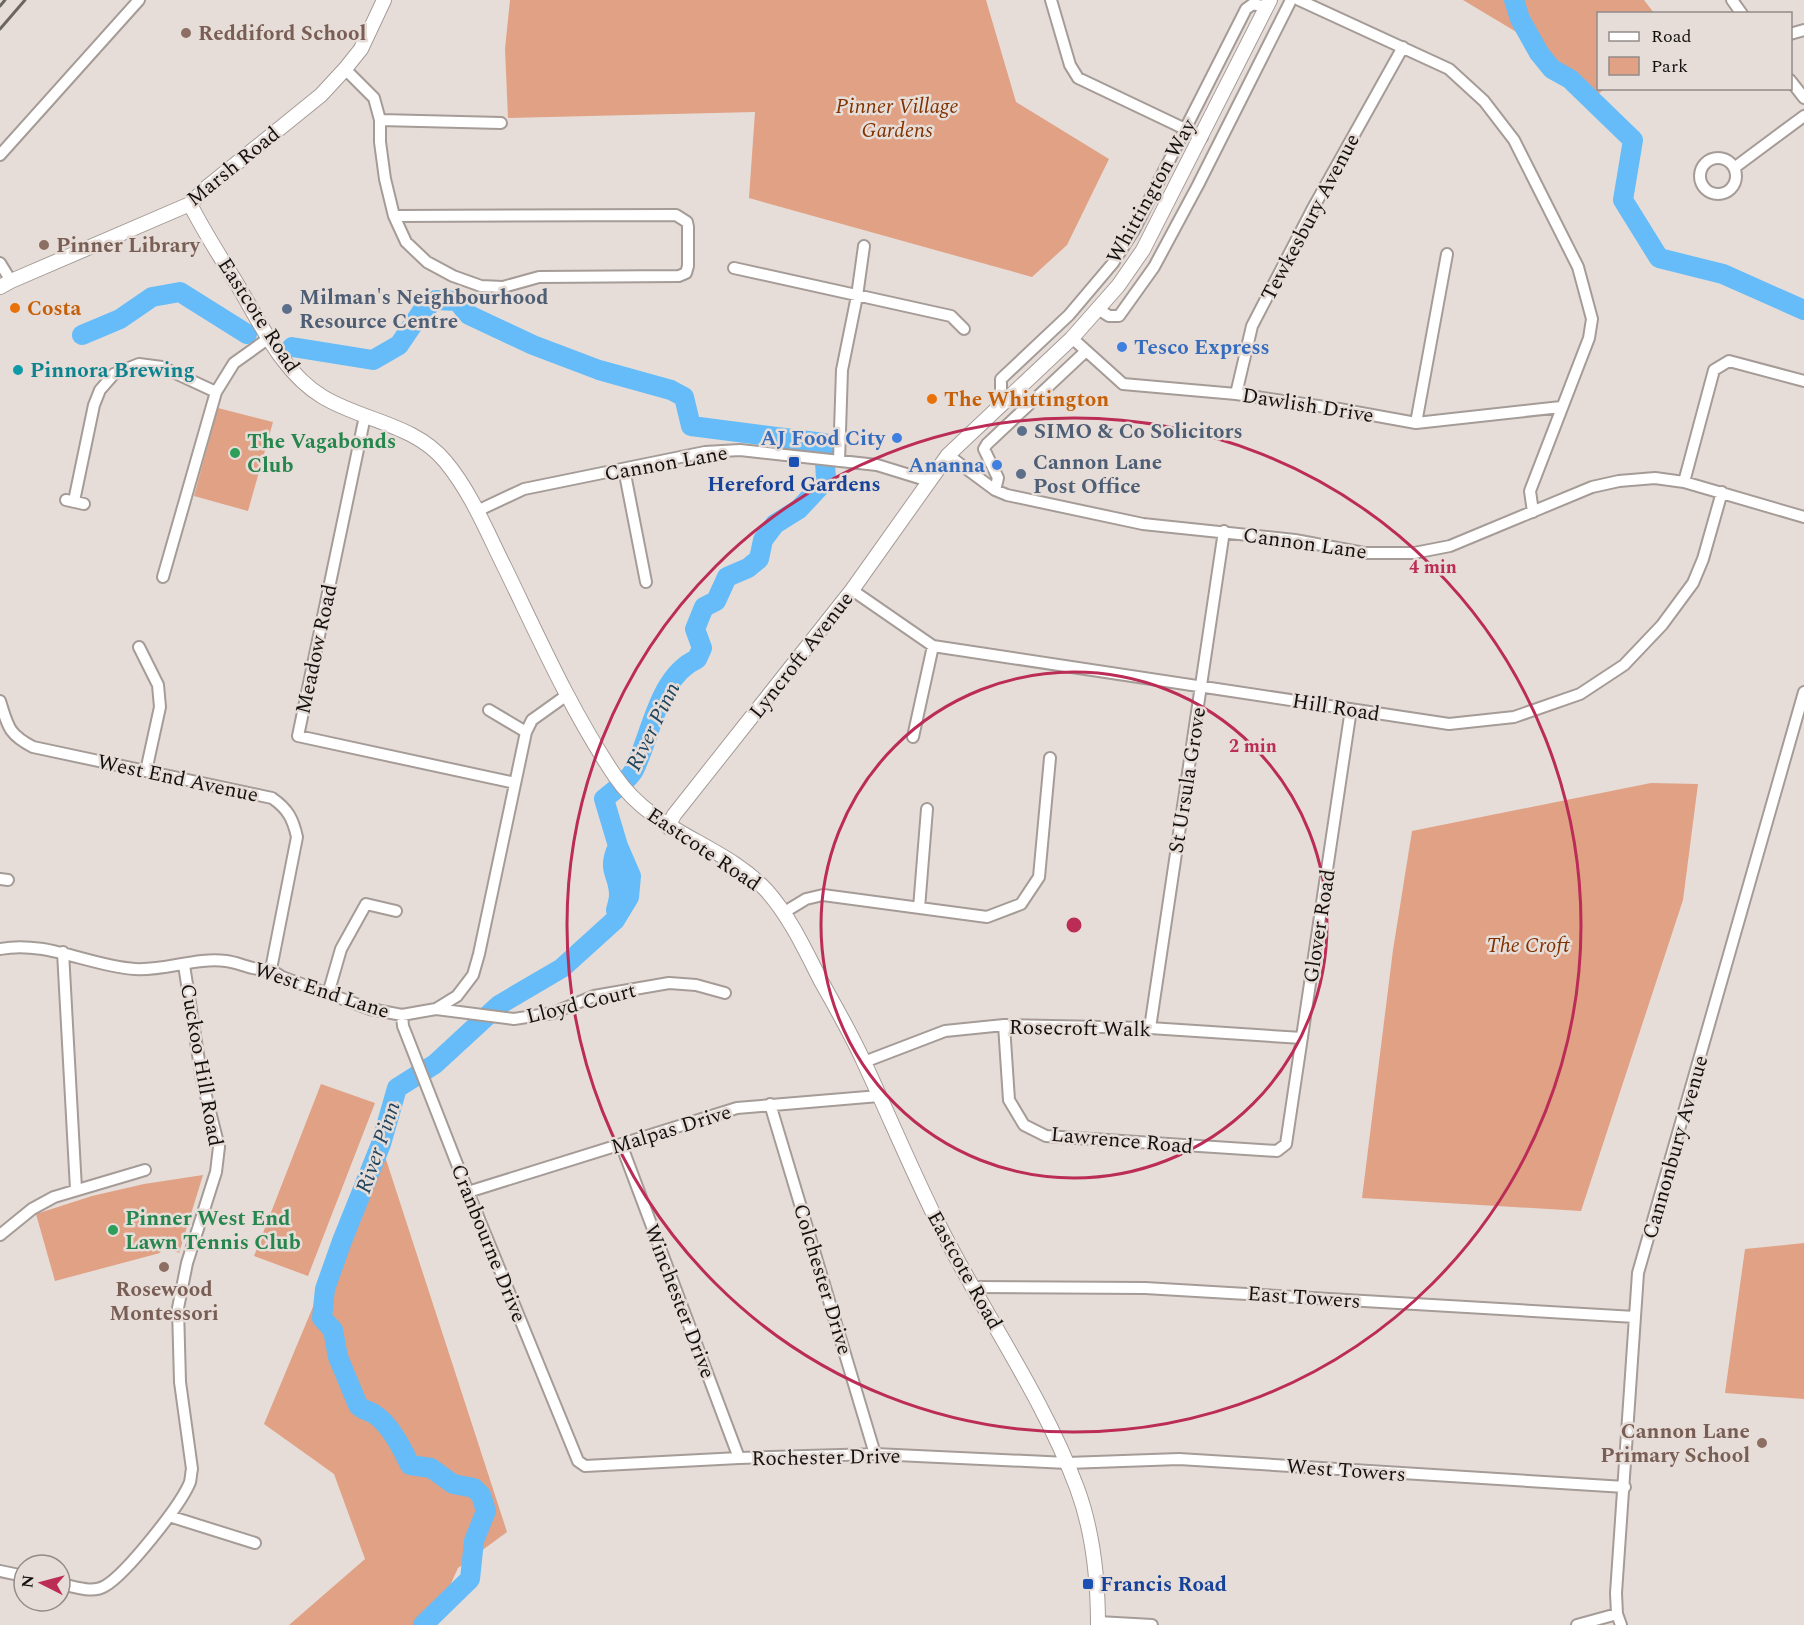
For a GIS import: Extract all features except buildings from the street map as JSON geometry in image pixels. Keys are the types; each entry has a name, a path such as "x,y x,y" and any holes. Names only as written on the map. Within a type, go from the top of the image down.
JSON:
{"street":[{"path":"0,154 139,0"},
{"name":"Marsh Road","path":"5,284 190,204 321,94 345,69 361,49 384,0"},
{"path":"1051,0 1070,65 1078,78 1202,137"},
{"name":"Whittington Way","path":"1098,309 1109,316 1119,316 1154,267 1291,0"},
{"path":"1299,0 1449,69 1484,101 1514,140 1578,267 1592,319 1589,338 1530,491 1533,512"},
{"name":"Whittington Way","path":"1007,399 1001,392 1001,379 1069,315 1113,262 1134,230 1245,9 1253,4 1269,3"},
{"name":"Whittington Way","path":"929,481 948,455 1072,338 1118,286 1143,250 1269,3"},
{"name":"Tewkesbury Avenue","path":"1236,394 1252,326 1312,210 1403,47"},
{"path":"345,69 374,98 380,120 380,142 385,179 394,216 406,242 427,262 453,276 481,286 503,287 539,277 679,276 686,273 688,266 687,222 676,215 394,216"},
{"path":"1792,81 1804,98"},
{"path":"1734,168 1804,116"},
{"path":"380,120 501,123"},
{"name":"Eastcote Road","path":"190,204 269,338 292,372 322,396 414,435 429,444 448,464 477,511 567,695 615,777 641,806 668,826 730,861 752,877 768,892 799,938 864,1062 937,1221 1056,1437 1079,1493 1093,1550 1098,1624"},
{"path":"835,460 842,370 857,296 864,246"},
{"path":"1416,423 1447,254"},
{"path":"0,263 5,284"},
{"path":"734,268 951,316 964,329"},
{"path":"163,577 216,392 234,363 269,338"},
{"name":"Dawlish Drive","path":"1072,338 1123,384 1236,394 1416,423 1561,407"},
{"path":"995,490 998,478 984,449 987,444 1086,351"},
{"path":"1684,482 1714,370 1729,361 1804,381"},
{"path":"75,502 94,405 100,390 114,374 139,364 162,367 216,392"},
{"name":"Meadow Road","path":"365,416 298,736 515,783"},
{"name":"Cannon Lane","path":"477,511 524,489 705,452 740,450 877,465 929,481"},
{"name":"Cannon Lane","path":"948,455 995,490 1007,495 1143,524 1295,540 1364,553 1414,553 1450,546 1592,487 1619,481 1655,478 1684,482 1804,517"},
{"path":"624,469 646,582"},
{"name":"Lyncroft Avenue","path":"668,826 674,815 852,590 929,481"},
{"name":"Hill Road","path":"852,590 933,646 1449,724 1514,717 1580,694 1624,665 1662,625 1693,583 1704,557 1722,492"},
{"name":"St Ursula Grove","path":"1150,1029 1224,531"},
{"path":"913,736 933,646"},
{"path":"139,647 158,685 160,706 146,771"},
{"name":"Cannonbury Avenue","path":"1617,1614 1638,1273 1804,692"},
{"name":"West End Lane","path":"0,949 16,946 63,952 110,965 135,969 225,961 271,969 282,977 370,1009 402,1015 436,1009 457,996 472,975 479,954 526,732 532,720 567,695"},
{"name":"West End Avenue","path":"0,701 12,733 16,738 33,747 272,798 283,806 292,819 297,837 271,969"},
{"name":"Glover Road","path":"1286,1144 1351,709"},
{"path":"489,710 526,732"},
{"path":"783,913 806,899 823,895 987,917 1021,904 1039,877 1050,758"},
{"path":"919,908 927,809"},
{"path":"328,994 341,949 366,904 396,911"},
{"path":"63,952 76,1189"},
{"name":"Cuckoo Hill Road","path":"72,1586 90,1590 105,1587 132,1562 169,1516 189,1483 192,1469 180,1382 178,1308 187,1263 216,1172 219,1147 202,1080 184,965"},
{"name":"Lloyd Court","path":"436,1009 514,1019 553,1013 594,996 669,983 696,985 725,993"},
{"name":"Cranbourne Drive","path":"402,1015 403,1026 468,1192 578,1461 585,1466"},
{"name":"Rosecroft Walk","path":"864,1062 945,1031 1004,1025 1150,1029 1302,1038"},
{"name":"Lawrence Road","path":"1004,1025 1010,1100 1024,1125 1046,1136 1277,1151 1286,1144"},
{"name":"Malpas Drive","path":"468,1192 737,1108 879,1096"},
{"name":"Colchester Drive","path":"770,1104 875,1454"},
{"name":"Winchester Drive","path":"621,1144 740,1458"},
{"path":"0,1235 32,1209 54,1197 145,1170"},
{"name":"East Towers","path":"972,1287 1145,1288 1635,1317"},
{"name":"Rochester Drive","path":"585,1466 875,1454 1066,1463"},
{"name":"West Towers","path":"1066,1463 1179,1459 1625,1487"},
{"path":"169,1516 255,1543"},
{"path":"1577,1625 1617,1614 1621,1625"},
{"path":"1098,1624 1152,1625"}],"green space":[{"name":"Pinner Village Gardens","path":"510,0 986,0 1016,102 1109,159 1067,245 1032,277 749,198 755,112 508,118 505,49"},
{"path":"1463,0 1644,0 1653,12 1597,12 1597,90 1603,90 1595,97 1548,51"},
{"name":"The Vagabonds Club","path":"218,408 273,422 248,511 194,496"},
{"name":"The Croft","path":"1651,783 1698,784 1683,900 1581,1211 1362,1198 1393,950 1412,831"},
{"path":"321,1084 375,1103 308,1276 254,1256"},
{"path":"381,1144 507,1532 458,1568 432,1625 289,1625 365,1559 334,1474 264,1424"},
{"name":"Pinner West End Lawn Tennis Club","path":"203,1175 179,1253 163,1246 160,1253 55,1281 36,1214 92,1196 144,1184"},
{"path":"1804,1243 1804,1399 1725,1393 1745,1249"}],"waterway":[{"path":"1514,0 1520,19 1539,53 1552,69 1570,79 1633,140 1623,200 1659,258 1723,274 1804,310"},
{"name":"River Pinn","path":"82,335 120,319 152,297 180,292 247,334"},
{"name":"River Pinn","path":"292,347 373,360 399,345 422,311 436,300 457,301 469,315 533,345 599,370 671,390 684,397 691,426 824,443 826,480 799,509 775,524 763,540 759,559 748,568 727,577 716,601 704,607 695,629 702,648 697,659 684,667 664,693 634,770 604,799 618,846 631,876 629,897 615,920 562,968 499,1005 435,1064 397,1088 381,1144 325,1289 322,1318 333,1330 338,1357 358,1405 380,1418 399,1444 410,1465 431,1468 453,1484 474,1488 481,1495 486,1511 474,1541 470,1579 423,1625"},
{"path":"616,910 619,895 613,862 618,846"}],"railway":[{"path":"0,6 5,0"},
{"path":"0,29 25,0"}],"place":[{"name":"Reddiford School","path":"186,33"},
{"name":"Pinner Library","path":"44,245"},
{"name":"Costa","path":"15,308"},
{"name":"Milman's Neighbourhood Resource Centre","path":"287,309"},
{"name":"Tesco Express","path":"1122,347"},
{"name":"Pinnora Brewing","path":"18,370"},
{"name":"The Whittington","path":"932,399"},
{"name":"SIMO & Co Solicitors","path":"1022,431"},
{"name":"AJ Food City","path":"897,438"},
{"name":"The Vagabonds Club","path":"235,453"},
{"name":"Hereford Gardens","path":"794,462"},
{"name":"Ananna","path":"997,465"},
{"name":"Cannon Lane Post Office","path":"1021,474"},
{"name":"Pinner West End Lawn Tennis Club","path":"113,1230"},
{"name":"Rosewood Montessori","path":"164,1267"},
{"name":"Cannon Lane Primary School","path":"1762,1443"},
{"name":"Francis Road","path":"1088,1584"}]}
